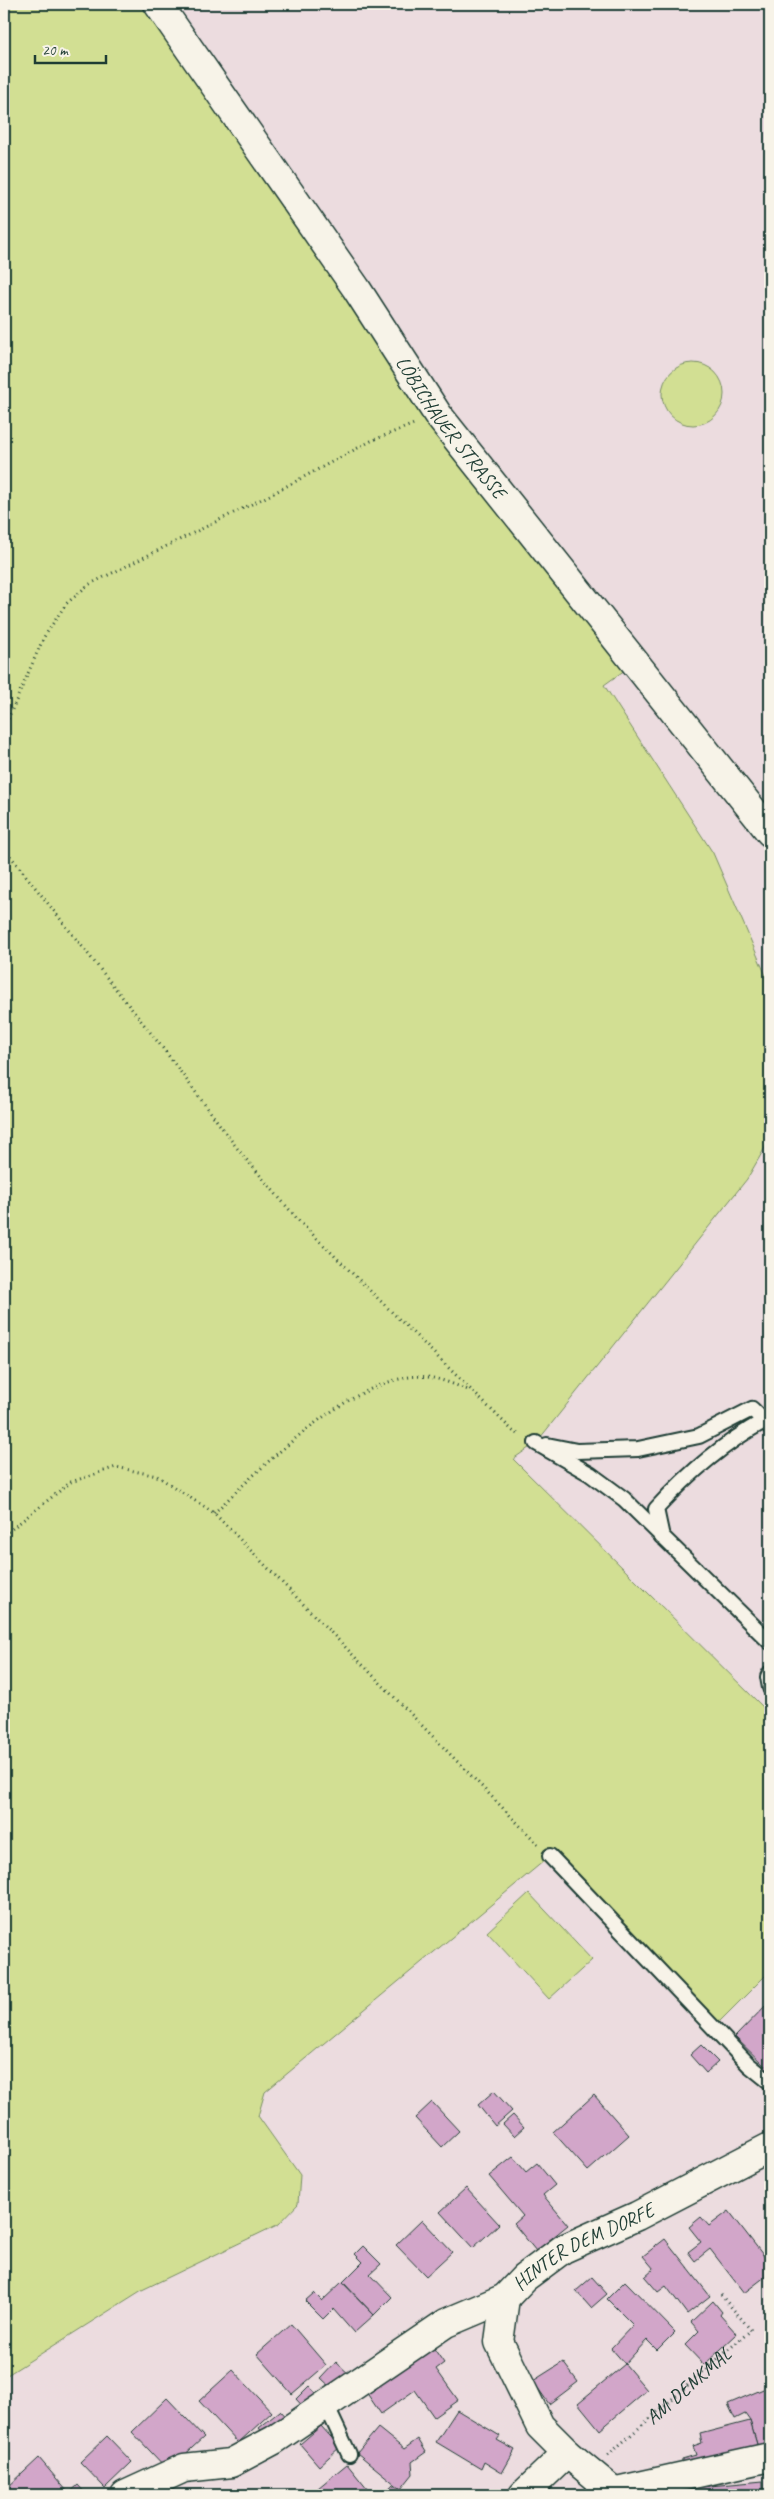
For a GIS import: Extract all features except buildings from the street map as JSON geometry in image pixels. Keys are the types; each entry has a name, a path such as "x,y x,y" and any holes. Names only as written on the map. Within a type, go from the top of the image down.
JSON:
{"street":[{"name":"LÖBICHAUER STRASSE","path":"158,4 356,288 438,415 770,832"},
{"name":"HINTER DEM DORFE","path":"125,2495 184,2468 231,2463 274,2440 446,2323 505,2298 524,2278 563,2249 637,2216 770,2147"},
{"path":"505,2298 499,2342 540,2426 566,2453 605,2488 770,2457"},
{"path":"523,2495 566,2453"}],"lane":[{"path":"536,1443 577,1451 638,1449 698,1436 752,1409 767,1424 746,1431 678,1484 656,1509 662,1537"},
{"path":"536,1443 590,1474 624,1499 770,1642"},
{"path":"770,1672 768,1677 770,1688"},
{"path":"550,1856 749,2065 770,2082"},
{"path":"326,2405 348,2454"}],"path":[{"path":"4,728 44,637 66,604 88,585 270,495 371,441 438,415"},
{"path":"4,848 165,1051 240,1152 299,1222 470,1391 513,1431 536,1443"},
{"path":"214,1513 283,1447 374,1386 410,1377 438,1378 470,1391"},
{"path":"4,1535 71,1482 116,1466 157,1476 214,1513 550,1856"},
{"name":"AM DENKMAL","path":"605,2488 751,2330 720,2294"}],"green space":[{"path":"4,4 158,4 356,288 636,662 604,685 713,853 770,985 770,1139 747,1179 536,1443 513,1459 770,1714 770,1971 713,2028 550,1856 265,2092 258,2116 300,2175 298,2204 279,2224 142,2290 4,2377"},
{"path":"687,363 699,363 715,372 722,382 724,394 722,406 715,416 699,425 687,425 676,420 667,411 662,400 662,388 667,377 676,368"},
{"path":"529,1893 592,1960 549,1999 487,1932"}]}
